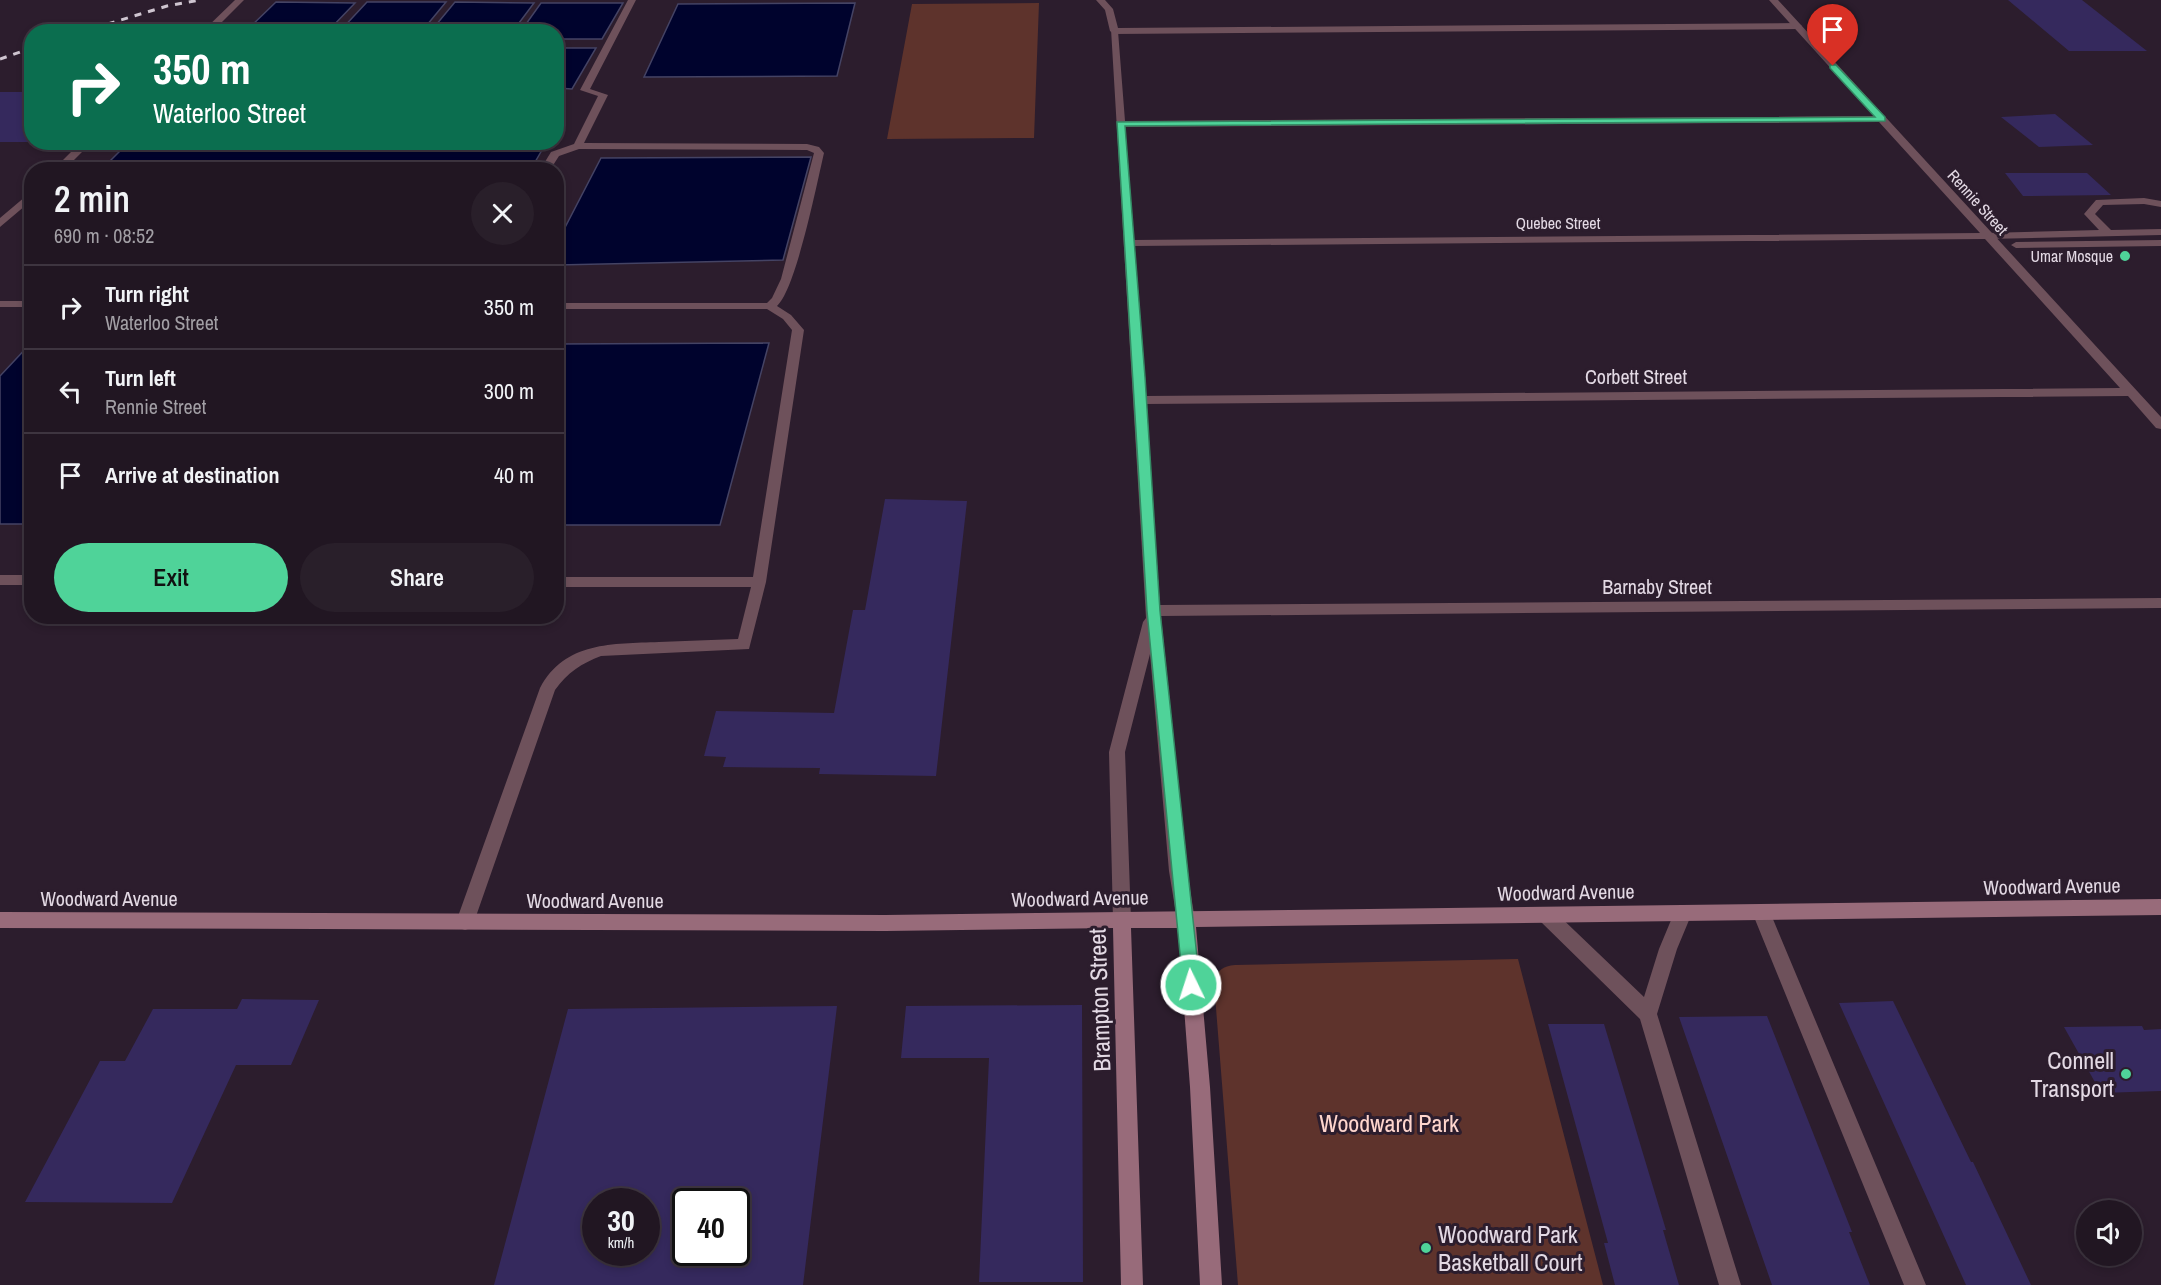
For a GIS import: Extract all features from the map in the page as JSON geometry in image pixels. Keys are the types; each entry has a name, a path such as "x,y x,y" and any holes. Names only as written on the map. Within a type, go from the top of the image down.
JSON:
{"main road":[{"name":"Woodward Avenue","path":"0,920 885,923 2161,907"},
{"name":"Brampton Street","path":"1122,920 1132,1285"},
{"name":"Brampton Street","path":"1186,920 1200,1087 1210,1285"}],"street":[{"path":"214,24 240,0"},
{"path":"578,146 603,95 585,90 632,0"},
{"name":"Brampton Street","path":"1100,0 1109,9 1114,31 1141,400 1153,611 1178,871 1186,920"},
{"name":"Rennie Street","path":"1773,0 1995,246 2161,425"},
{"path":"1114,31 1798,26"},
{"path":"1120,124 1882,119"},
{"path":"550,162 555,154 578,146 807,147 817,149 819,153 787,279 777,300 770,306"},
{"path":"66,162 79,150"},
{"path":"2108,233 2089,214 2100,202 2144,201 2161,204"},
{"path":"0,224 24,202"},
{"name":"Quebec Street","path":"1130,243 1986,236 2161,232"},
{"path":"1995,246 2161,243"},
{"path":"0,304 24,304"},
{"path":"465,922 544,699 556,675 584,655 601,650 744,645 759,582 798,330 787,317 770,306 564,306"},
{"name":"Corbett Street","path":"1141,400 2131,392"},
{"path":"0,580 24,580"},
{"path":"564,582 759,582"},
{"name":"Barnaby Street","path":"1153,611 2161,603"},
{"name":"Brampton Street","path":"1122,920 1117,752 1153,611"},
{"path":"1761,912 1915,1285"},
{"path":"1648,1014 1668,949 1683,913"},
{"path":"1546,915 1648,1014 1730,1285"}],"green space":[{"path":"1039,3 1034,138 887,139 912,4"},
{"name":"Woodward Park","path":"1518,959 1603,1285 1238,1285 1214,983 1219,972 1227,966 1235,965"}],"water":[{"path":"276,2 355,3 335,24 253,24"},
{"path":"367,2 446,2 428,24 347,24"},
{"path":"455,2 534,3 518,24 437,24"},
{"path":"541,3 623,3 602,39 564,39 564,24 526,24"},
{"path":"855,3 837,76 644,77 678,4"},
{"path":"564,48 596,48 572,89 564,88"},
{"path":"121,150 542,150 535,162 109,162"},
{"path":"811,157 783,260 564,265 564,229 601,158"},
{"path":"769,343 720,525 564,525 564,344"},
{"path":"24,350 24,524 0,524 0,376"}],"building":[{"path":"2008,0 2082,0 2147,51 2069,51"},
{"path":"0,92 24,92 24,142 0,142"},
{"path":"2055,114 2093,145 2039,147 2001,117"},
{"path":"2005,173 2087,173 2111,195 2023,196"},
{"path":"885,499 967,501 936,776 819,774 820,768 723,767 726,757 704,756 716,711 834,713 853,610 865,610"},
{"path":"242,999 319,1000 291,1065 236,1065 172,1203 25,1202 100,1061 125,1061 153,1009 237,1009"},
{"path":"1893,1001 2031,1285 1966,1285 1839,1003"},
{"path":"1082,1005 1083,1282 979,1282 989,1058 901,1058 906,1006"},
{"path":"837,1006 803,1285 494,1285 568,1009"},
{"path":"1767,1016 1852,1232 1849,1232 1870,1285 1772,1285 1679,1017"},
{"path":"1548,1024 1604,1024 1666,1230 1663,1230 1679,1285 1615,1285 1604,1243 1608,1243"},
{"name":"Connell Transport","path":"2142,1026 2144,1030 2161,1029 2161,1091 2101,1093 2064,1027"}],"railway":[{"path":"107,24 167,6 200,0"},
{"path":"0,59 24,51"}],"place":[{"name":"Umar Mosque","path":"2125,256"},
{"name":"Connell Transport","path":"2126,1074"},
{"name":"Woodward Park Basketball Court","path":"1426,1248"}],"route":[{"path":"1191,985 1153,611 1130,243 1120,124 1882,119 1833,66"}]}
